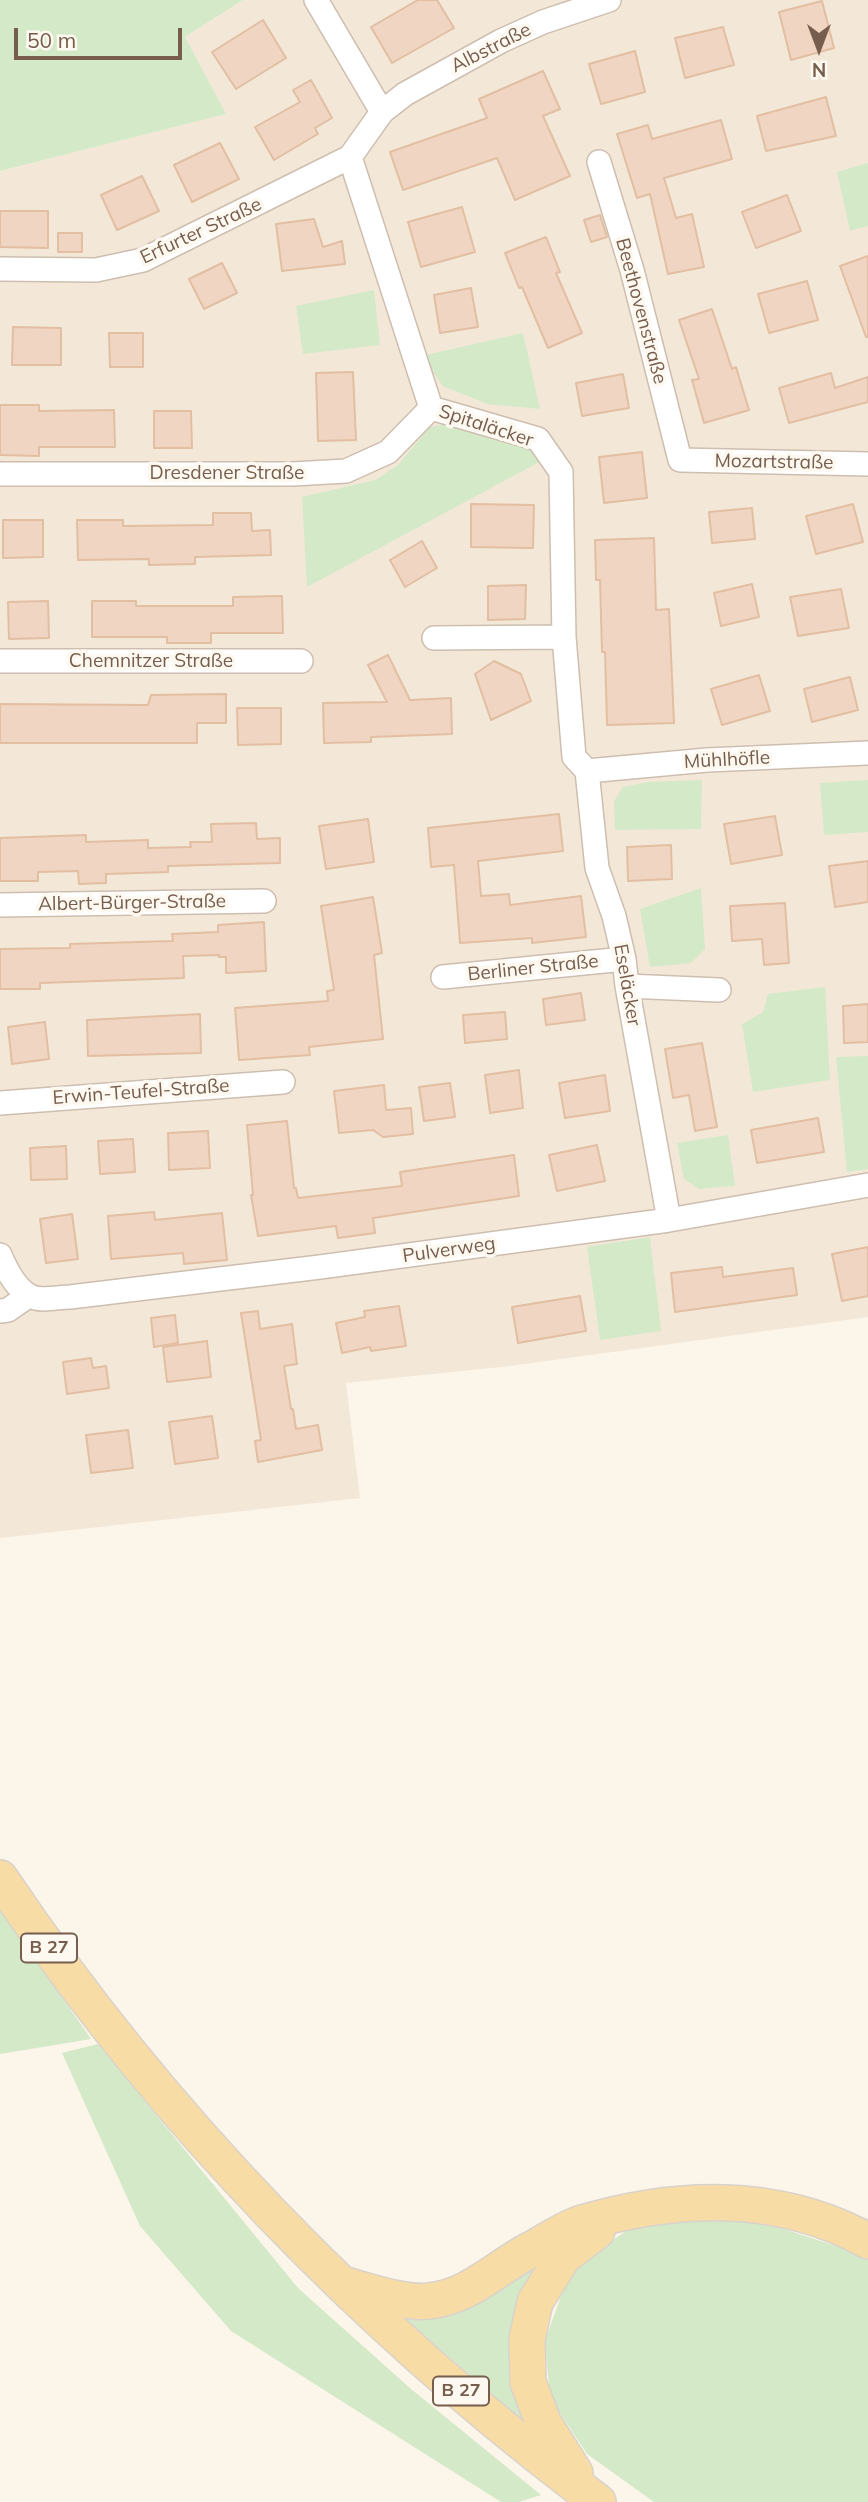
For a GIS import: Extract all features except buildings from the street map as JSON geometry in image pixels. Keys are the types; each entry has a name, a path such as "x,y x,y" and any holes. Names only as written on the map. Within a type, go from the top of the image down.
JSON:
{"main road":[{"name":"B 27","path":"0,1878 32,1925 139,2064 217,2154 342,2284 426,2362 592,2497"},
{"path":"342,2284 395,2298 428,2302 470,2290 523,2253 577,2225 662,2204 707,2201 753,2203 797,2212 854,2233 868,2241"},
{"path":"592,2497 540,2412 528,2382 527,2339 536,2302 563,2257 619,2215"}],"street":[{"path":"316,0 382,112 350,157"},
{"name":"Albstraße","path":"382,112 405,94 501,41 543,22 609,0"},
{"name":"Erfurter Straße","path":"0,269 96,270 142,260 350,157"},
{"name":"Spitaläcker","path":"350,157 431,408 538,439 561,472 564,637 580,764"},
{"name":"Beethovenstraße","path":"599,162 632,270 680,460"},
{"name":"Dresdener Straße","path":"0,474 293,474 346,471 388,452 431,408"},
{"name":"Mozartstraße","path":"680,460 868,464"},
{"path":"433,638 564,637"},
{"name":"Chemnitzer Straße","path":"0,661 301,661"},
{"name":"Mühlhöfle","path":"580,764 868,753"},
{"name":"Eseläcker","path":"580,764 597,868 614,916 624,959 669,1220"},
{"name":"Albert-Bürger-Straße","path":"0,905 264,901"},
{"name":"Berliner Straße","path":"443,977 624,959"},
{"path":"627,986 719,990"},
{"name":"Erwin-Teufel-Straße","path":"0,1103 283,1082"},
{"name":"Pulverweg","path":"0,1311 8,1310 28,1296 38,1298 127,1290 308,1269 669,1220 868,1185"},
{"path":"0,1255 7,1271 28,1296"}],"shaded area":[{"path":"243,0 868,0 868,1317 510,1366 346,1383 360,1498 0,1538 0,171 225,114 185,37"}],"green space":[{"path":"0,0 243,0 185,37 226,114 0,171"},
{"path":"868,163 868,226 850,231 837,172"},
{"path":"374,290 380,345 303,354 296,306"},
{"path":"523,333 540,409 487,404 443,386 421,356"},
{"path":"453,423 523,445 543,460 307,587 302,497 375,480 398,465 430,427"},
{"path":"702,780 701,829 615,830 614,801 623,787 648,782"},
{"path":"868,780 868,832 824,835 820,783"},
{"path":"701,888 705,949 691,963 650,967 640,909"},
{"path":"825,987 830,1080 753,1092 742,1024 763,1012 768,994"},
{"path":"868,1056 868,1169 847,1172 836,1057"},
{"path":"728,1135 735,1186 699,1189 684,1179 677,1143"},
{"path":"650,1237 661,1331 600,1340 587,1247"},
{"path":"0,1908 91,2039 0,2054"},
{"path":"98,2044 298,2288 411,2389 541,2495 519,2502 501,2502 231,2331 140,2226 62,2053"},
{"path":"697,2215 772,2225 860,2254 868,2260 868,2502 654,2502 587,2454 550,2398 545,2340 571,2269 629,2229"},
{"path":"549,2249 524,2295 513,2326 511,2342 513,2379 529,2426 396,2311"}]}
